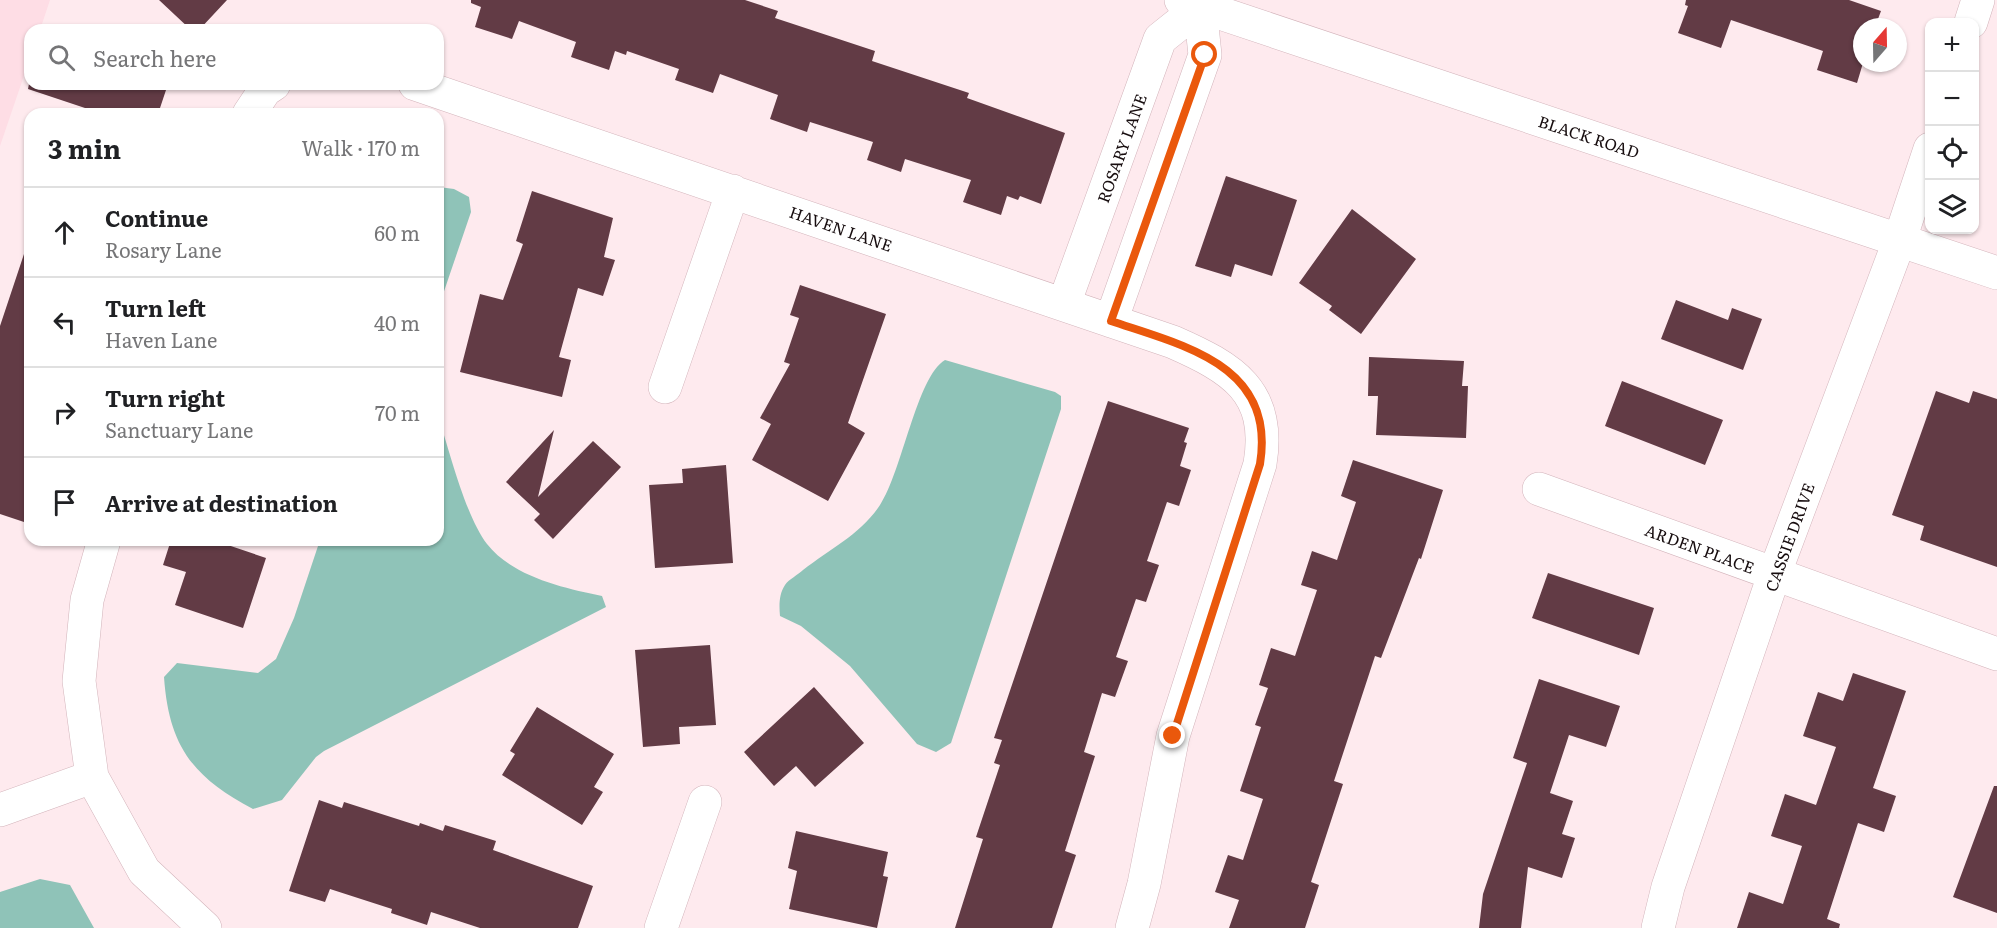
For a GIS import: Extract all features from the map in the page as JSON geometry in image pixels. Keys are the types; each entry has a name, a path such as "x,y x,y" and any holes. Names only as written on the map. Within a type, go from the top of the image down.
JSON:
{"street":[{"path":"1972,18 1978,0"},
{"path":"1111,321 1205,55 1194,2"},
{"name":"BLACK ROAD","path":"1194,2 1997,273"},
{"name":"ROSARY LANE","path":"1064,304 1160,39 1194,2"},
{"path":"253,108 265,90"},
{"name":"HAVEN LANE","path":"433,90 1064,304 1203,355 1223,366 1252,398 1262,420 1264,442 1260,464 1171,745 1144,884 1132,928"},
{"name":"CASSIE DRIVE","path":"1658,928 1668,887 1774,575 1900,239 1925,161"},
{"path":"665,387 733,191"},
{"name":"ARDEN PLACE","path":"1539,489 1997,654"},
{"path":"102,546 87,600 79,681 92,777 144,871 205,928"},
{"path":"0,810 92,777"},
{"path":"661,928 705,802"}],"shaded area":[{"path":"0,0 50,0 42,24 24,24 24,76 0,146"},
{"path":"444,188 454,189 469,197 471,212 444,291"},
{"path":"945,360 1055,392 1061,396 1061,409 951,743 936,752 917,744 850,666 801,626 780,616 780,604 783,588 787,583 854,533 880,505 896,471 926,385 935,369"},
{"path":"444,436 465,500 487,544 511,565 525,573 556,585 602,596 606,607 324,751 316,757 282,800 253,809 214,785 188,757 172,723 164,677 177,663 258,673 276,659 294,618 318,546 444,546"},
{"path":"40,879 70,885 94,928 0,928 0,892"}],"building":[{"path":"159,0 227,0 205,24 185,24"},
{"path":"471,0 745,0 778,11 775,18 875,51 872,61 969,93 967,98 1065,133 1041,204 1020,196 1018,200 1007,196 1001,215 963,202 971,180 905,159 901,172 867,160 873,142 810,122 807,132 770,119 778,95 720,74 713,93 675,80 679,69 627,51 626,55 615,51 609,70 571,57 576,42 519,21 512,39 475,27 481,7 471,3"},
{"path":"1686,0 1849,0 1881,11 1878,18 1853,18 1853,72 1860,72 1857,83 1817,70 1823,51 1731,20 1721,48 1678,33 1688,6 1685,5"},
{"path":"31,90 166,90 160,108 85,108"},
{"path":"1226,176 1297,200 1272,276 1235,264 1231,277 1195,266"},
{"path":"532,191 613,218 604,257 615,260 603,296 578,288 559,357 571,360 562,397 460,372 480,294 503,300 523,244 516,241"},
{"path":"1352,209 1416,259 1361,334 1329,310 1332,306 1299,283"},
{"path":"24,254 24,522 0,514 0,326"},
{"path":"800,285 886,314 848,423 865,433 828,501 752,460 771,424 760,418 790,364 784,362 799,318 790,315"},
{"path":"1676,300 1728,320 1732,308 1762,319 1743,370 1661,339"},
{"path":"1369,357 1464,361 1462,386 1468,386 1466,438 1376,435 1378,396 1368,396"},
{"path":"1622,381 1723,420 1705,465 1605,426"},
{"path":"1936,391 1969,403 1973,391 1997,399 1997,567 1920,540 1924,526 1892,515"},
{"path":"1108,401 1189,428 1180,466 1191,470 1179,506 1167,502 1147,561 1159,565 1146,602 1136,599 1116,657 1128,661 1115,697 1102,693 1084,752 1095,756 1065,851 1076,855 1052,928 955,928 983,839 976,837 1000,765 994,763 1002,740 994,738"},
{"path":"554,430 538,497 593,441 621,467 553,539 534,520 540,514 506,482"},
{"path":"1353,460 1443,490 1421,559 1419,558 1381,658 1375,656 1334,781 1343,784 1311,882 1319,885 1305,928 1229,928 1239,900 1215,892 1228,855 1243,860 1263,799 1240,791 1261,727 1255,725 1268,688 1259,685 1271,648 1295,656 1317,590 1301,585 1312,551 1337,560 1356,502 1341,496"},
{"path":"726,465 733,563 655,568 649,485 683,483 682,469"},
{"path":"169,546 231,546 266,558 243,628 175,605 186,572 163,565"},
{"path":"1548,573 1654,608 1639,655 1532,618"},
{"path":"710,645 716,725 679,727 680,744 643,747 635,650"},
{"path":"1853,673 1906,691 1873,788 1896,796 1884,832 1858,823 1827,919 1840,924 1839,928 1737,928 1749,892 1783,904 1802,846 1771,836 1785,794 1816,805 1836,747 1803,736 1818,692 1843,701"},
{"path":"1539,679 1620,706 1606,747 1569,735 1550,793 1573,801 1562,834 1575,838 1562,878 1528,867 1521,928 1479,928 1483,894 1527,763 1513,758"},
{"path":"814,687 864,743 815,787 796,766 774,786 744,752"},
{"path":"537,707 614,754 594,787 603,792 582,825 502,775 515,754 510,751"},
{"path":"1994,786 1997,786 1997,913 1953,897"},
{"path":"319,800 342,808 344,802 419,826 420,823 443,831 445,825 496,841 493,850 593,886 578,928 480,928 431,912 427,925 391,913 392,909 330,889 325,902 289,891"},
{"path":"796,831 888,852 883,876 888,877 877,928 789,909 797,871 788,868"}],"route":[{"path":"1173,736 1260,464 1264,442 1262,420 1252,398 1223,366 1173,342 1111,321 1205,55"}]}
